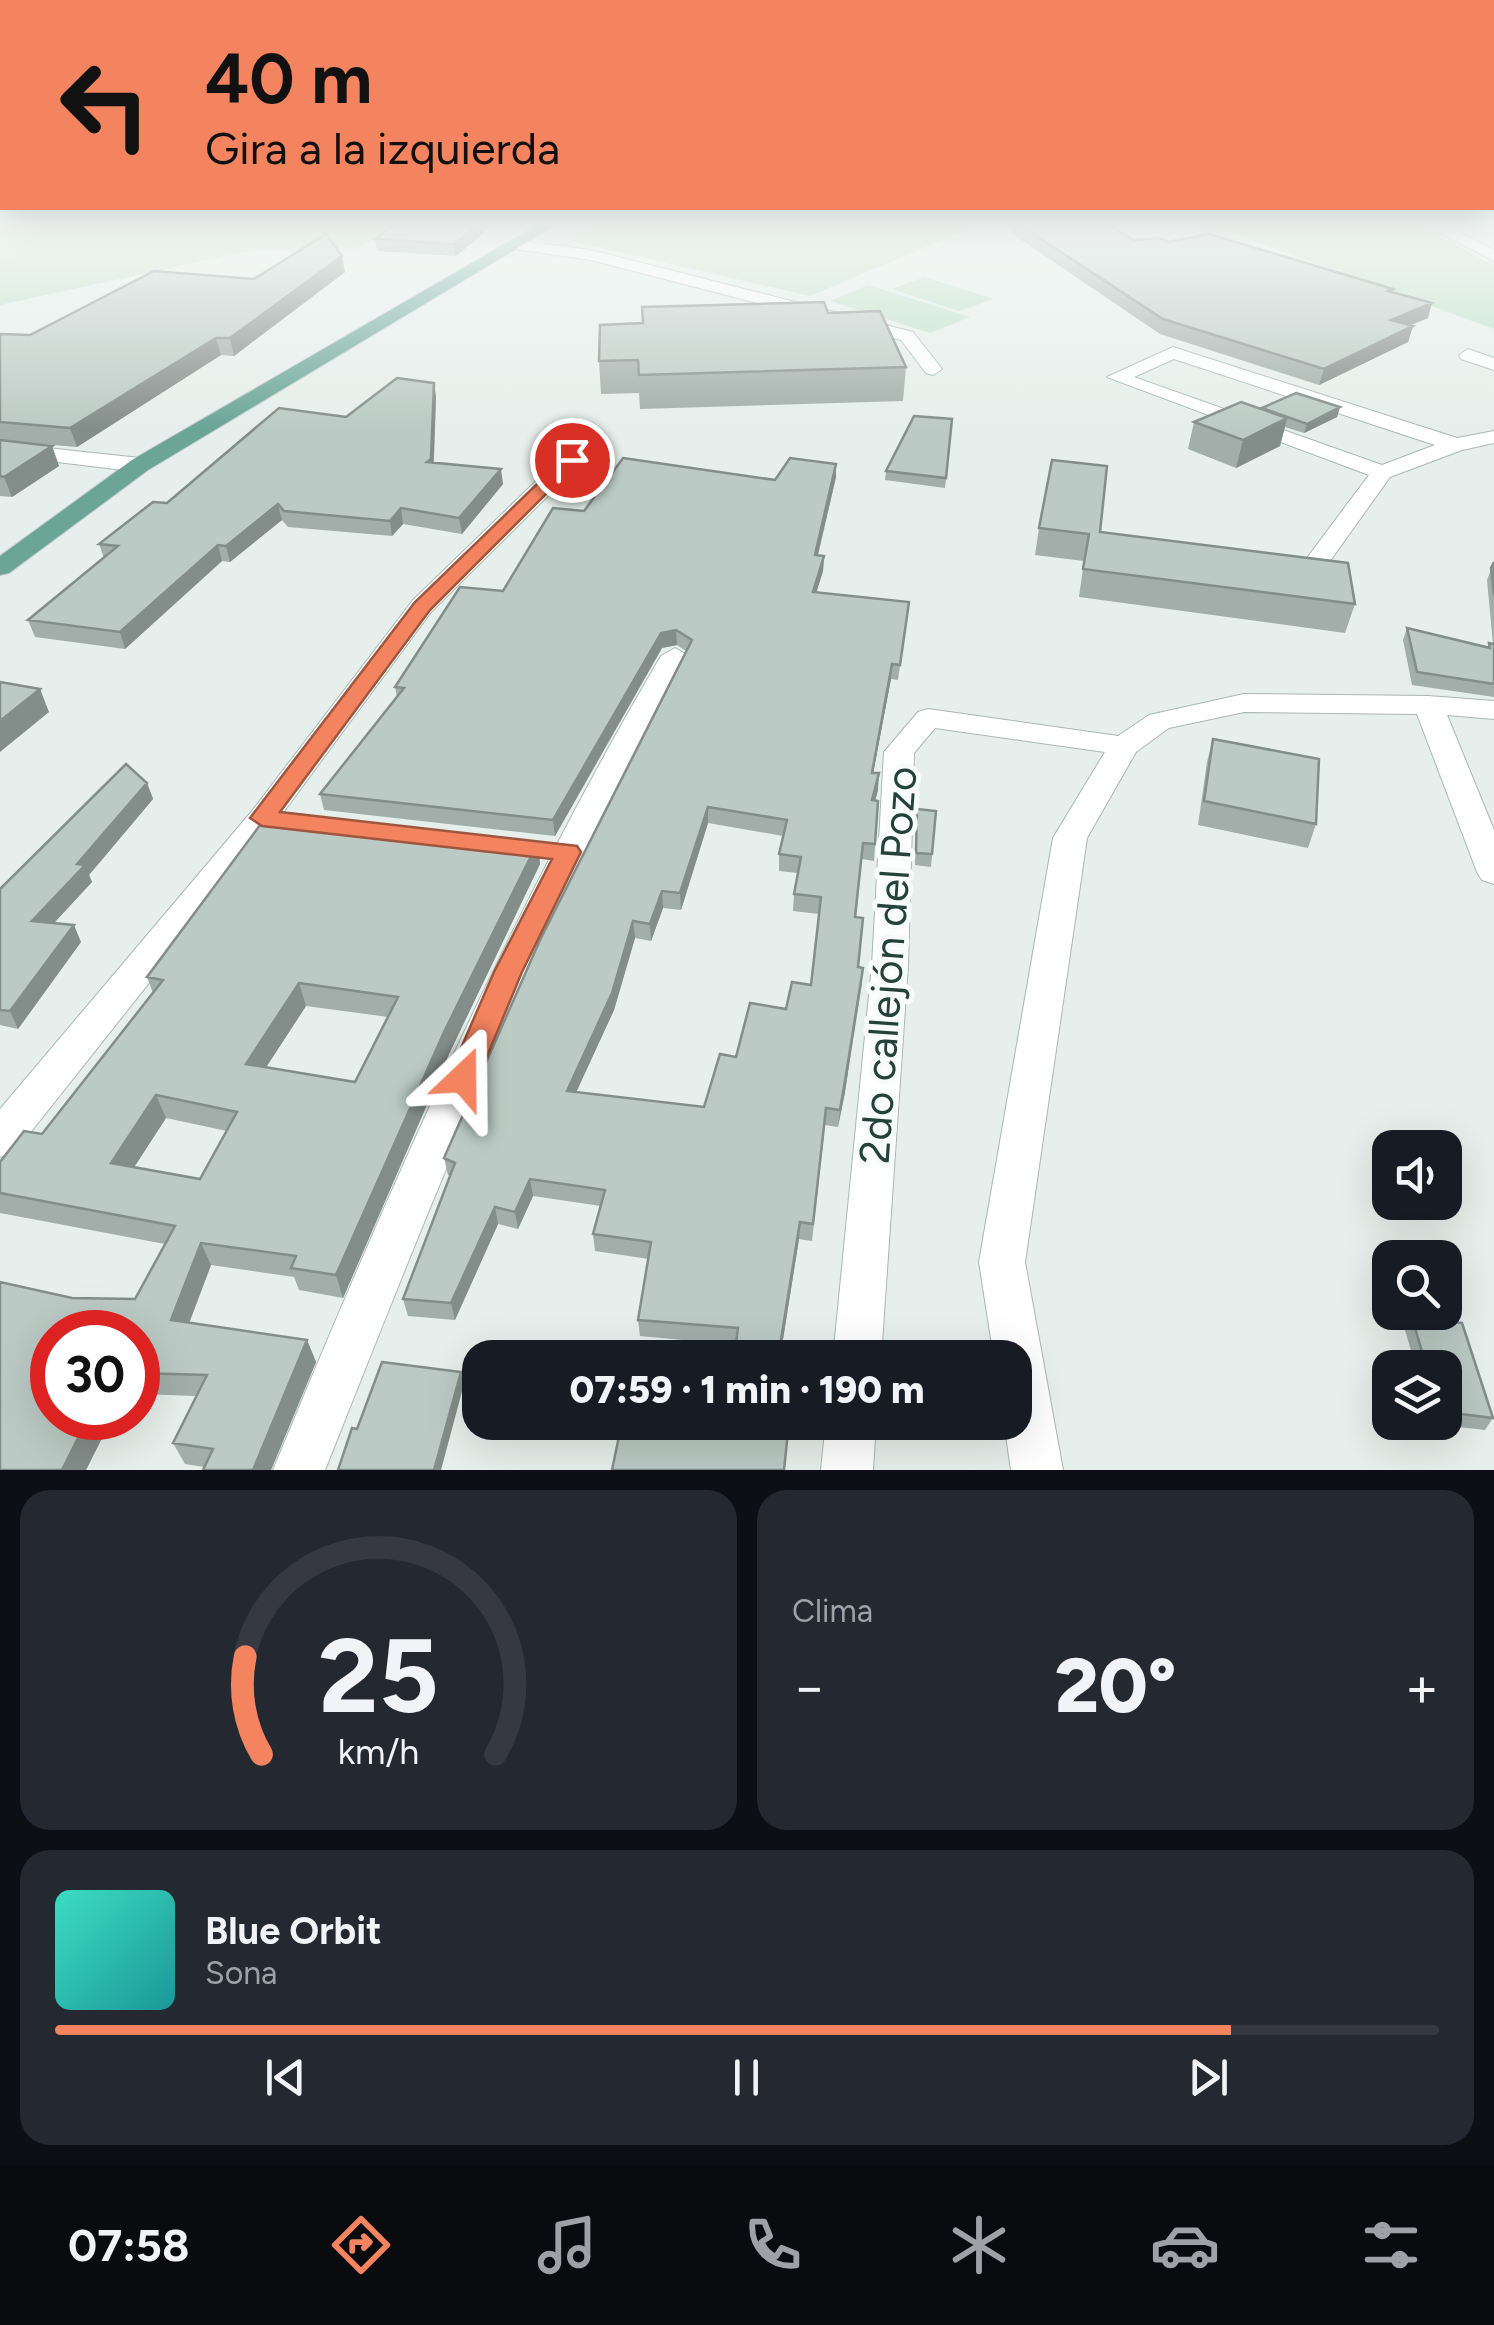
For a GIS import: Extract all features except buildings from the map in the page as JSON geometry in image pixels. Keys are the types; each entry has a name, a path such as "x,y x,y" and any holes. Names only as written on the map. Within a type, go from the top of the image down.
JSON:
{"main road":[{"path":"0,568 140,465 441,292"}],"street":[{"path":"736,292 907,336 933,370"},
{"path":"1382,472 1117,377 1173,353 1456,445"},
{"path":"1468,355 1494,364"},
{"path":"1312,570 1382,472 1456,445 1494,437"},
{"path":"0,449 140,465"},
{"path":"0,1139 262,818 422,606 572,460"},
{"path":"299,1470 508,972 549,850 624,741 674,656"},
{"path":"1038,1470 1002,1262 1070,838 1124,746 1159,721 1244,703 1428,705 1494,710"},
{"path":"1428,705 1494,872"},
{"name":"2do callejón del Pozo","path":"859,1340 890,965 899,752 928,718 1124,746"},
{"path":"262,818 301,822"},
{"path":"847,1470 850,1440"}],"green space":[{"path":"0,292 61,292 0,305"},
{"path":"791,292 820,292 810,296"},
{"path":"852,292 889,292 970,317 930,333 830,301"},
{"path":"900,292 970,292 994,299 959,311"},
{"path":"1392,292 1494,292 1494,329"}],"route":[{"path":"463,1078 508,972 568,852 262,818 422,606 572,460"}]}
